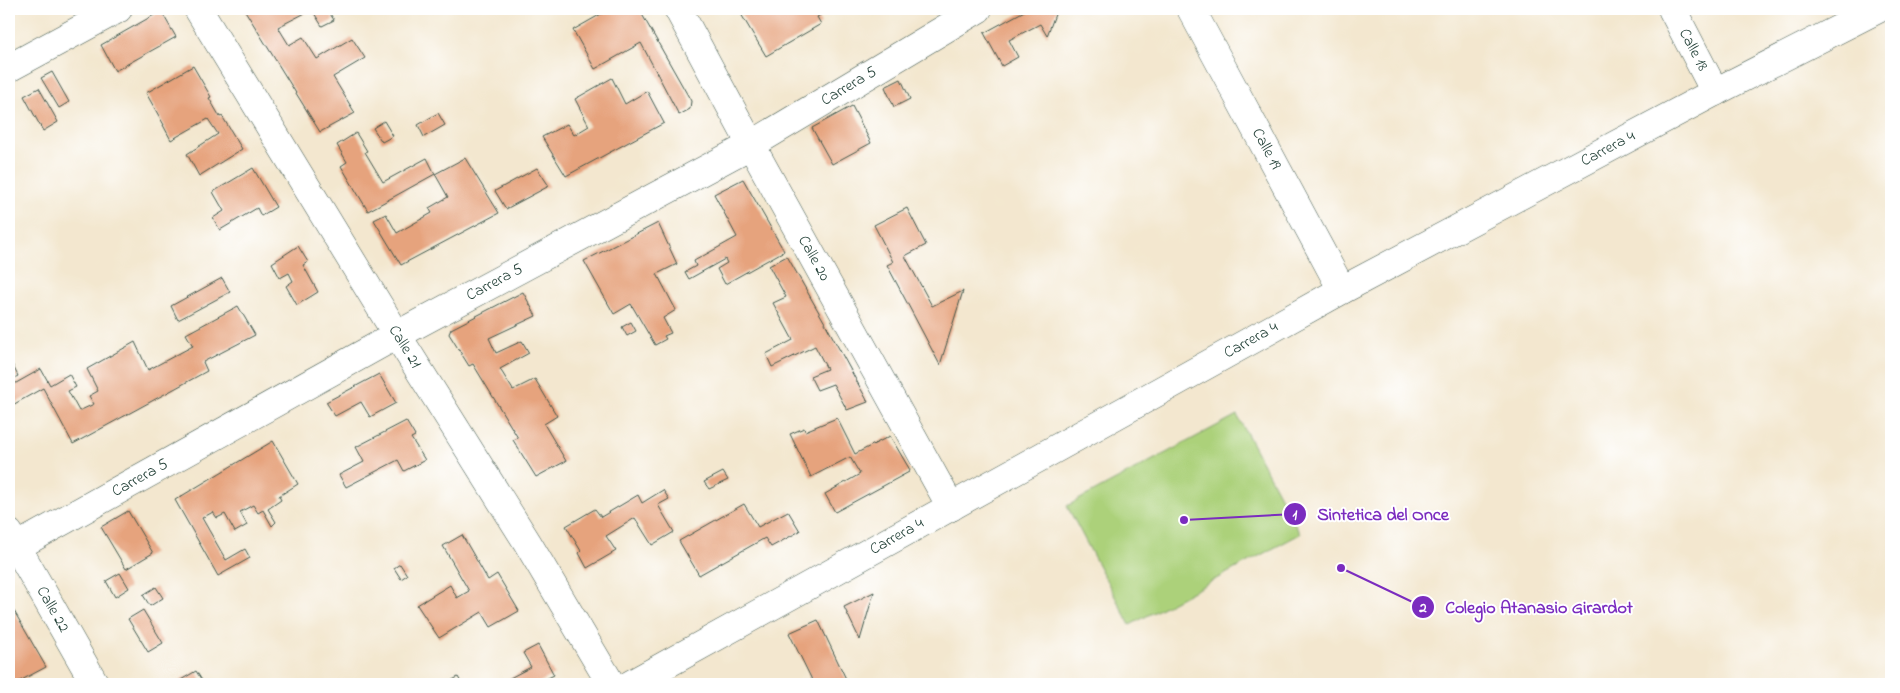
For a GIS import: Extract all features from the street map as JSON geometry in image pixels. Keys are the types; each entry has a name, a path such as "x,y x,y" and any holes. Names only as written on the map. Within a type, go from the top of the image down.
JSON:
{"street":[{"path":"9,68 118,9"},
{"name":"Calle 21","path":"198,9 397,335 527,542 611,684"},
{"name":"Calle 20","path":"678,9 951,507"},
{"name":"Carrera 5","path":"11,544 751,145 978,9"},
{"name":"Calle 19","path":"1191,9 1342,290"},
{"name":"Calle 18","path":"1672,9 1715,92"},
{"name":"Carrera 4","path":"631,684 1342,290 1715,92 1878,9"},
{"name":"Calle 22","path":"11,544 95,684"}],"green space":[{"path":"1237,415 1300,534 1130,625 1067,506"}],"building":[{"path":"244,9 313,9 278,27 289,45 303,37 317,59 352,38 365,58 333,77 355,113 320,132"},
{"path":"321,9 327,9 334,20 322,26 314,13"},
{"path":"610,9 639,9 691,101 690,109 679,115 641,43 595,69 573,30"},
{"path":"738,9 831,9 817,17 821,24 766,56"},
{"path":"1028,9 1057,9 1047,36 1040,24 1009,40 1018,57 1002,66 984,33"},
{"path":"161,11 176,37 115,71 101,45"},
{"path":"193,66 220,117 222,116 242,149 199,176 187,154 218,134 208,119 171,140 146,93"},
{"path":"52,72 69,102 59,108 41,78"},
{"path":"612,78 625,104 647,91 664,123 566,176 542,137 567,124 574,135 589,126 575,99"},
{"path":"901,79 910,99 894,107 885,87"},
{"path":"39,88 58,122 43,131 24,96"},
{"path":"852,106 871,143 832,164 812,128"},
{"path":"438,113 445,125 424,137 418,125"},
{"path":"384,121 393,136 382,142 373,128"},
{"path":"356,133 383,182 427,158 435,174 368,211 341,166 347,162 337,145"},
{"path":"465,158 499,213 401,265 374,220 386,214 397,233 432,213 429,208 448,197 435,174"},
{"path":"253,168 276,207 261,216 257,208 220,230 213,218 224,211 213,192"},
{"path":"537,168 549,186 506,209 495,191"},
{"path":"743,179 784,251 725,284 717,269 727,263 725,259 689,279 685,272 696,266 694,261 737,237 714,194"},
{"path":"907,208 926,245 905,256 932,306 963,291 940,365 887,265 893,262 874,225"},
{"path":"658,223 677,264 657,274 676,310 663,318 671,333 664,336 666,339 655,345 631,304 614,314 584,261"},
{"path":"298,246 308,262 303,265 318,292 297,305 286,286 293,281 289,273 280,278 272,263"},
{"path":"787,256 868,402 847,410 833,384 817,390 810,376 827,369 815,346 772,367 766,354 793,340 773,303 786,297 769,266"},
{"path":"222,278 230,292 178,320 171,306"},
{"path":"523,292 536,316 489,338 496,353 522,341 529,353 500,369 513,390 535,379 557,416 544,424 566,461 536,477 513,440 518,438 473,364 469,366 449,334 451,329"},
{"path":"238,306 255,335 203,362 207,371 73,444 43,388 9,407 9,387 41,369 50,385 69,374 76,387 68,391 79,411 94,404 89,396 98,391 87,369 135,342 148,370 193,346 186,334"},
{"path":"631,322 636,331 627,336 622,327"},
{"path":"9,358 18,376 9,381"},
{"path":"379,374 396,403 370,417 361,402 335,416 326,402"},
{"path":"837,418 855,454 890,436 910,470 835,512 825,494 860,474 850,457 811,477 790,434 804,428 805,431"},
{"path":"406,421 415,436 411,438 425,460 404,471 398,460 346,487 339,475 364,462 356,447"},
{"path":"273,441 298,484 279,496 281,500 268,509 276,522 272,526 263,510 258,513 253,505 240,512 247,525 235,532 225,514 217,518 213,512 202,518 226,560 245,549 250,558 218,576 175,500"},
{"path":"723,472 728,480 709,489 704,482"},
{"path":"663,490 669,499 658,505 674,532 652,545 635,518 606,536 616,551 587,568 579,553 581,551 566,526 595,509 601,517 638,495 642,503"},
{"path":"744,504 758,527 788,511 800,531 771,547 765,538 699,575 679,541"},
{"path":"128,511 153,553 126,569 101,527"},
{"path":"462,535 488,580 497,574 519,611 491,627 482,612 439,638 417,605 450,585 457,598 469,591 443,546"},
{"path":"400,564 407,575 401,579 394,568"},
{"path":"120,573 129,588 115,597 106,581"},
{"path":"156,587 163,598 150,606 143,595"},
{"path":"874,592 860,640 844,607"},
{"path":"143,610 163,643 148,652 128,619"},
{"path":"14,611 46,667 14,684 9,684 9,614"},
{"path":"818,620 847,684 814,684 789,633"},
{"path":"538,645 554,675 536,684 511,684 508,679 531,667 523,653"},
{"path":"196,671 203,682 199,684 174,684"},
{"path":"458,677 462,684 445,684"}],"place":[{"name":"Sintetica del Once","path":"1184,520"},
{"name":"Colegio Atanasio Girardot","path":"1341,568"}]}
